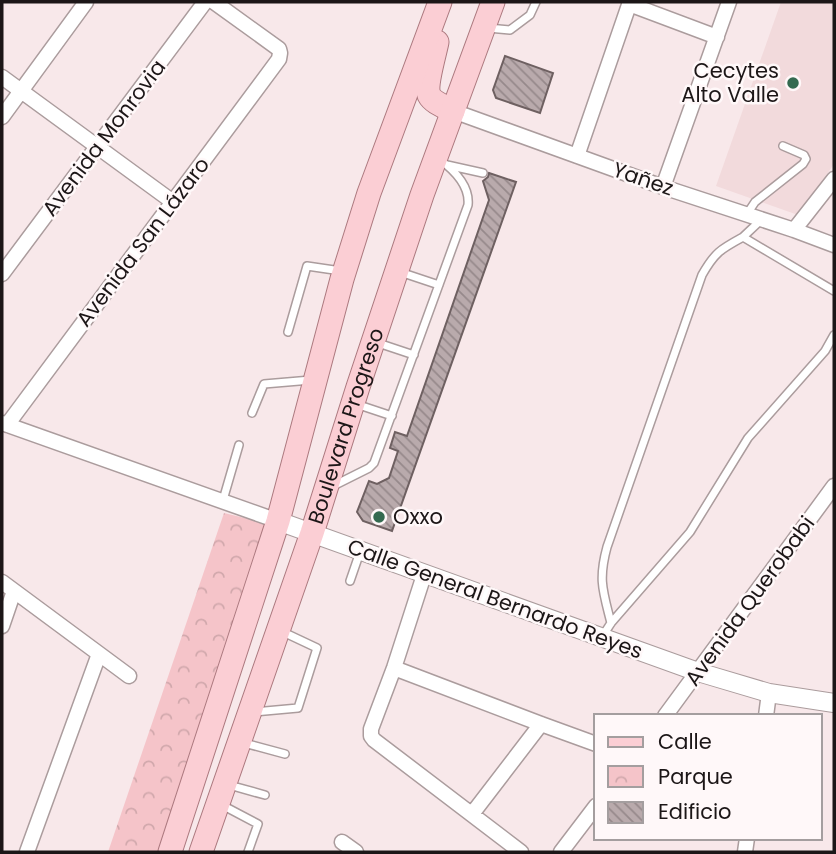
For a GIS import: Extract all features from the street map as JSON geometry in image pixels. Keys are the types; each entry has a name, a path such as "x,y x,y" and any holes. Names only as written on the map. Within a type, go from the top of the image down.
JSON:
{"main road":[{"name":"Boulevard Progreso","path":"170,852 278,521 369,193 440,2"},
{"path":"447,2 428,87 429,96 435,102 453,111"},
{"name":"Boulevard Progreso","path":"201,852 312,533 397,271 442,161 453,111 493,2"}],"street":[{"path":"2,117 86,2"},
{"name":"Avenida Monrovia","path":"2,274 205,2"},
{"name":"Avenida San Lázaro","path":"4,428 279,59 279,49 214,2"},
{"path":"663,187 729,2"},
{"path":"577,156 630,3 717,37"},
{"path":"2,77 173,202"},
{"name":"Yañez","path":"453,111 834,245"},
{"path":"794,230 834,179"},
{"name":"Calle General Bernardo Reyes","path":"4,428 223,500 424,575 606,630 698,672 769,693 834,703"},
{"name":"Avenida Querobabi","path":"666,714 834,486"},
{"path":"424,575 371,729 371,736 521,852"},
{"path":"2,626 8,587 129,676"},
{"path":"27,852 99,654"},
{"path":"394,668 594,743"},
{"path":"766,714 769,693"},
{"path":"472,814 541,724"},
{"path":"561,852 594,809"},
{"path":"342,842 356,852"}],"lane":[{"path":"484,27 510,30 530,15 536,2"},
{"path":"606,630 601,568 702,275 718,251 743,237 755,217 755,202 803,164 806,159 804,155 783,146"},
{"path":"442,161 483,173"},
{"path":"326,489 372,465 468,205 467,189 442,161"},
{"path":"743,237 834,291"},
{"path":"288,332 307,266 345,272"},
{"path":"397,271 439,285"},
{"path":"606,630 690,532 748,438 825,351 834,335"},
{"path":"373,342 414,355"},
{"path":"252,413 264,384 315,380"},
{"path":"353,402 392,416"},
{"path":"223,500 239,445"},
{"path":"350,581 360,551"},
{"path":"250,713 298,708 317,648 278,630"},
{"path":"240,741 285,754"},
{"path":"222,793 265,795"},
{"path":"222,793 258,824 248,852"}],"shaded area":[{"name":"Cecytes Alto Valle","path":"781,2 834,2 834,164 798,215 716,186"}],"green space":[{"path":"224,513 269,524 167,852 108,852"}],"building":[{"path":"505,56 553,73 540,113 496,98 493,90"},
{"path":"489,173 516,182 392,531 363,521 357,512 369,481 377,484 389,478 398,451 390,448 395,432 407,436 489,200 483,181"}],"place":[{"name":"Cecytes Alto Valle","path":"793,83"},
{"name":"Oxxo","path":"379,517"}]}
